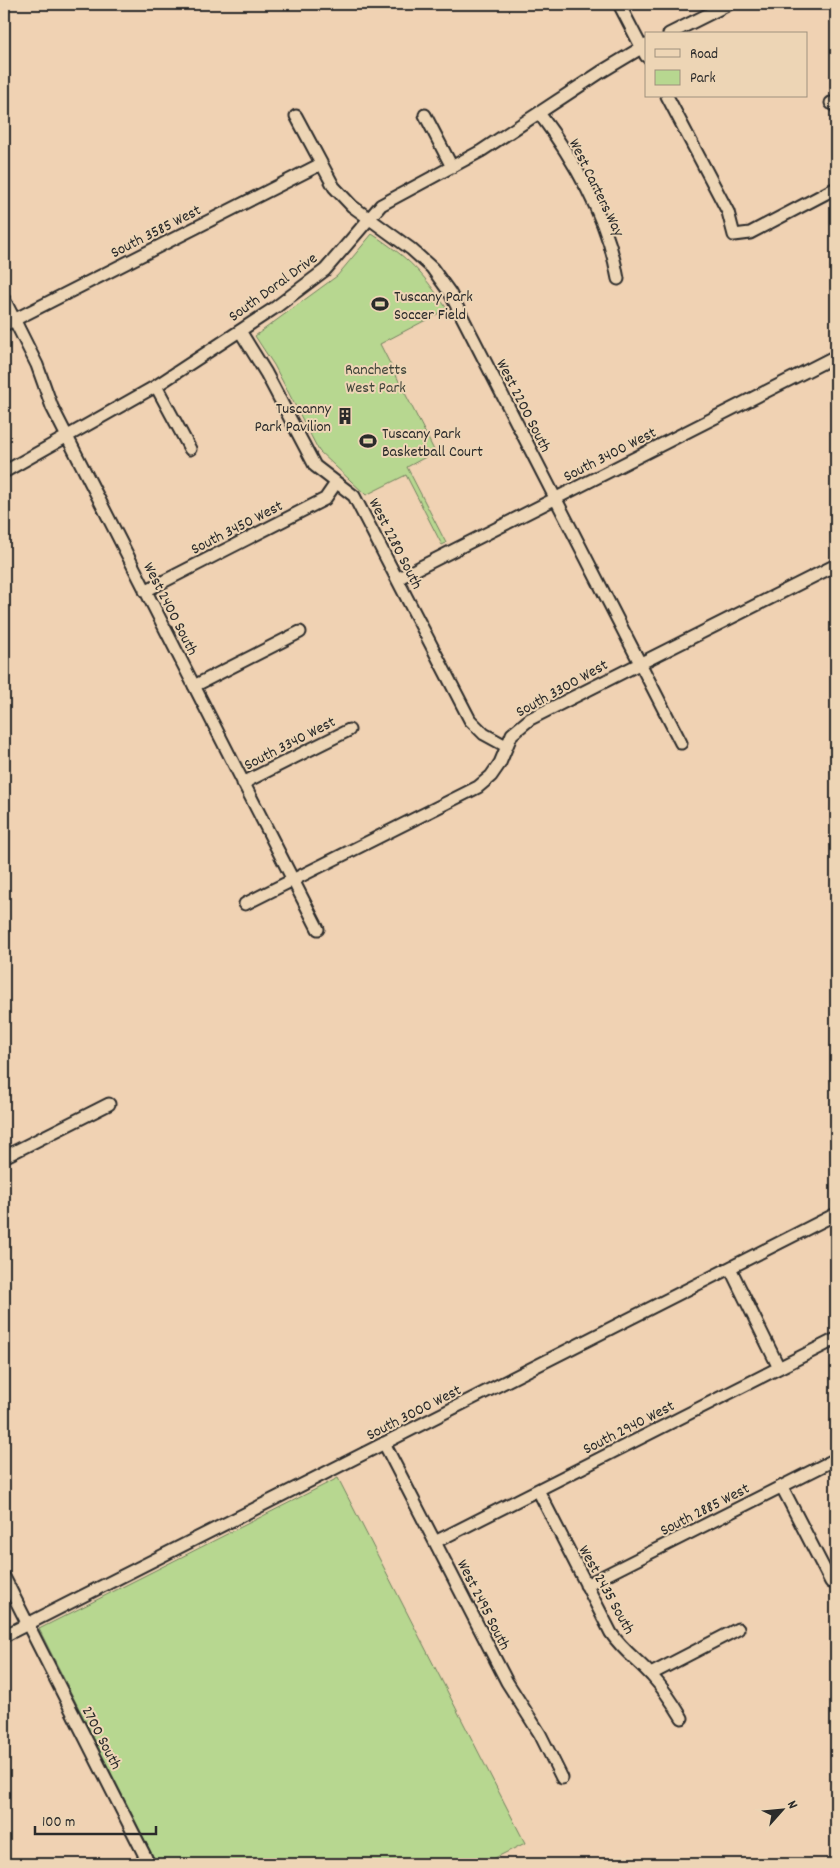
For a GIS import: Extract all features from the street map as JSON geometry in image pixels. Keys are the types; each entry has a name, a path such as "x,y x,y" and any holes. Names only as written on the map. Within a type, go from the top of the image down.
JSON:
{"street":[{"path":"619,4 645,49"},
{"path":"673,32 728,4"},
{"name":"South Doral Drive","path":"4,472 156,386 240,330 324,270 350,243 381,205 452,167 645,49"},
{"path":"668,98 728,212 734,235 750,233 836,188"},
{"name":"West Carters Way","path":"539,113 563,147 604,228 618,279"},
{"path":"425,115 452,167"},
{"name":"West 2200 South","path":"296,116 334,187 352,206 432,268 450,293 681,744"},
{"name":"South 3585 West","path":"9,322 321,164"},
{"name":"West 2400 South","path":"4,299 9,322 37,365 52,407 318,929"},
{"name":"West 2280 South","path":"240,330 266,373 315,466 354,496 470,720 484,734 506,746"},
{"name":"South 3400 West","path":"397,579 836,356"},
{"path":"156,386 190,449"},
{"name":"South 3450 West","path":"145,591 325,498 336,483"},
{"name":"South 3300 West","path":"245,904 478,787 492,776 500,763 512,734 530,719 836,565"},
{"path":"194,686 300,632"},
{"name":"South 3340 West","path":"243,783 349,730"},
{"path":"4,1157 109,1104"},
{"name":"South 3000 West","path":"4,1636 836,1214"},
{"path":"730,1268 779,1368"},
{"name":"South 2940 West","path":"435,1542 836,1339"},
{"name":"West 2495 South","path":"384,1443 507,1682 540,1734 562,1778"},
{"name":"South 2885 West","path":"586,1585 836,1459"},
{"path":"782,1487 833,1581"},
{"name":"West 2435 South","path":"538,1490 611,1633 624,1652 651,1674 671,1698 682,1718"},
{"name":"2700 South","path":"4,1577 149,1864"},
{"path":"651,1674 738,1629"}],"green space":[{"name":"Ranchetts West Park","path":"372,234 414,267 447,309 380,344 435,452 407,467 446,543 442,545 406,475 366,495 319,451 274,365 255,336 337,276"},
{"path":"338,1478 525,1843 483,1864 157,1864 39,1629"}],"place":[{"name":"Tuscany Park Soccer Field","path":"380,304"},
{"name":"Tuscanny Park Pavilion","path":"345,416"},
{"name":"Tuscany Park Basketball Court","path":"368,441"}]}
